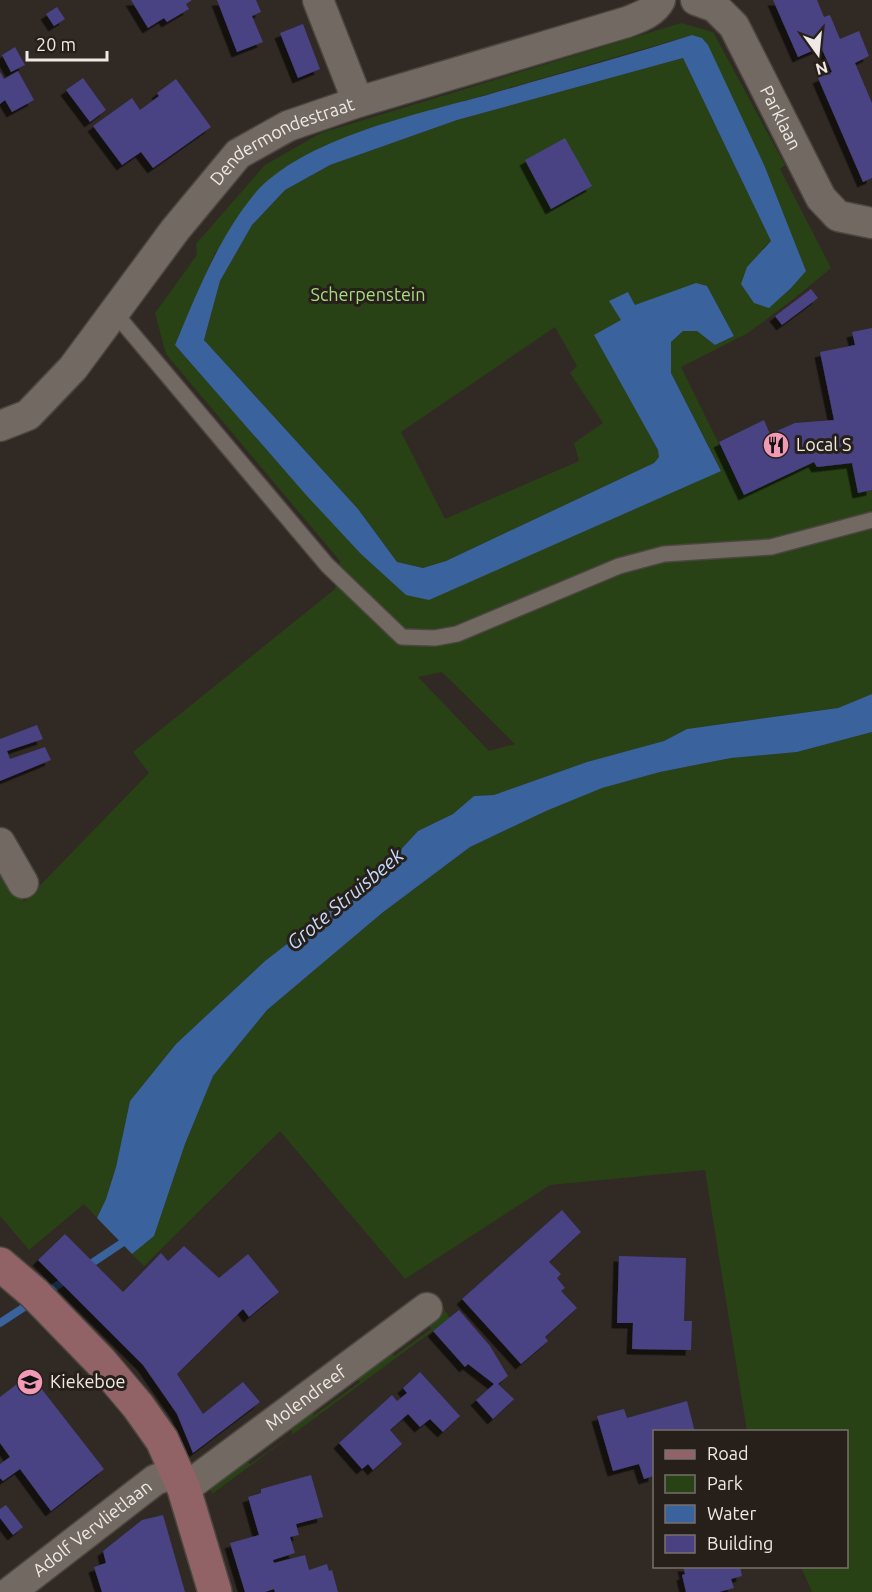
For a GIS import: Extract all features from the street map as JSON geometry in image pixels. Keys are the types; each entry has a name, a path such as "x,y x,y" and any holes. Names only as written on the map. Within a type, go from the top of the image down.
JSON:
{"main road":[{"path":"1,1265 34,1293 68,1327 138,1406 162,1440 180,1480 215,1592"}],"street":[{"path":"318,0 358,102"},
{"name":"Dendermondestraat","path":"0,426 28,415 73,368 175,230 238,154 288,126 358,102 627,22 644,15 660,0"},
{"name":"Parklaan","path":"696,0 715,7 734,26 821,198 838,216 872,223"},
{"path":"0,843 24,883"},
{"name":"Molendreef","path":"180,1480 427,1308"},
{"name":"Adolf Vervlietlaan","path":"10,1592 154,1480 180,1480"}],"lane":[{"path":"114,312 327,565 402,637 435,638 457,633 619,566 664,554 771,547 872,520"}],"green space":[{"name":"Scherpenstein","path":"681,23 713,32 785,165 780,169 831,268 748,333 681,367 744,495 814,462 818,467 852,463 858,493 872,490 872,694 838,708 687,729 664,741 587,762 494,795 474,796 453,814 418,831 381,871 265,961 176,1044 130,1101 116,1167 106,1199 97,1218 84,1204 29,1250 0,1216 0,862 24,902 149,773 133,752 335,589 340,561 166,354 155,313 197,255 196,244 265,165 321,133","holes":["692,35 765,167 806,271 762,249 771,241 683,58 457,120 330,165 285,190 252,225 220,281 204,340 358,509 397,562 423,568 446,561 654,463 660,457 658,450 595,335 622,320 628,292 635,305 665,295 707,286 734,336 715,345 697,331 683,331 671,342 671,373 721,470 406,595 316,504 175,345 215,253 321,147 378,126","555,327 577,366 570,373 603,423 574,443 579,461 445,519 401,432","442,672 515,744 489,751 418,677"]},
{"path":"872,732 872,1592 812,1592 801,1568 848,1568 848,1430 747,1430 705,1170 550,1185 405,1279 280,1131 144,1266 132,1254 154,1236 185,1144 213,1076 267,1010 382,913 470,847 601,788 660,772 731,758 797,752"},
{"path":"443,1308 450,1318 212,1494 208,1484 242,1456 250,1464 293,1434 288,1423 307,1409 314,1415 360,1382 354,1373 387,1349 394,1356 431,1329 427,1321"}],"water":[{"path":"692,35 702,38 708,45 765,167 806,271 769,308 754,303 741,284 747,267 771,241 683,58 457,120 330,165 285,190 252,225 220,281 204,340 358,509 397,562 423,568 446,561 654,463 659,457 658,450 594,335 621,320 609,301 628,292 635,305 696,283 707,286 734,336 715,345 697,331 683,331 671,342 671,373 721,471 429,600 406,595 361,554 307,496 175,345 218,249 252,197 272,177 298,159 328,144 394,120 590,66"},
{"path":"872,694 872,732 797,752 731,758 660,772 602,788 546,811 470,847 382,913 267,1010 213,1076 185,1144 154,1236 132,1254 97,1218 106,1199 116,1167 130,1101 176,1044 265,961 381,871 418,831 453,814 474,796 494,795 587,762 664,741 687,729 838,708"}],"building":[{"path":"131,0 192,0 186,4 189,9 167,22 164,18 148,28"},
{"path":"217,0 256,0 261,12 252,16 263,42 237,52"},
{"path":"773,0 817,0 824,17 830,15 840,39 859,31 869,56 855,63 872,103 872,178 863,182 818,78 832,72 821,47 798,57"},
{"path":"57,7 65,19 54,26 46,14"},
{"path":"303,24 320,69 298,78 280,33"},
{"path":"15,47 25,65 11,72 2,55"},
{"path":"18,71 34,100 12,112 5,100 0,104 0,72 4,79"},
{"path":"83,78 106,110 90,122 66,90"},
{"path":"176,79 211,127 153,168 141,152 122,165 93,126 132,98 140,110"},
{"path":"565,138 592,186 551,209 525,160"},
{"path":"811,289 818,298 782,325 775,316"},
{"path":"872,328 872,490 858,493 852,463 817,467 814,462 744,495 719,442 764,420 770,434 795,423 834,420 820,352 855,345 852,332"},
{"path":"37,725 43,739 7,751 10,759 45,747 51,760 0,781 0,739"},
{"path":"562,1210 581,1232 549,1262 561,1274 557,1278 565,1288 561,1291 577,1308 545,1337 548,1341 521,1364 462,1299"},
{"path":"65,1234 123,1292 161,1253 168,1261 184,1246 219,1278 248,1254 279,1292 249,1317 243,1309 177,1374 203,1414 243,1382 260,1402 193,1453 177,1414 143,1365 38,1260"},
{"path":"619,1256 686,1258 684,1321 692,1321 691,1350 632,1349 633,1323 617,1323"},
{"path":"459,1310 490,1346 508,1376 498,1384 514,1399 493,1419 476,1400 494,1384 468,1364 465,1367 433,1331"},
{"path":"420,1372 460,1416 443,1432 430,1419 420,1427 408,1414 390,1430 402,1444 373,1470 368,1464 362,1469 339,1443 392,1395 397,1401 407,1393 403,1388"},
{"path":"30,1374 104,1469 51,1511 20,1469 3,1481 0,1478 0,1464 10,1457 0,1443 0,1397"},
{"path":"687,1401 694,1430 653,1430 653,1476 644,1479 639,1464 613,1471 597,1416 624,1409 627,1418"},
{"path":"311,1475 323,1517 296,1524 299,1535 290,1537 295,1553 273,1560 274,1563 305,1555 309,1570 327,1564 329,1571 332,1570 338,1592 275,1592 274,1589 265,1592 245,1592 230,1543 259,1535 248,1497 261,1493 261,1489"},
{"path":"6,1505 23,1527 13,1535 0,1518 0,1509"},
{"path":"163,1515 185,1592 102,1592 94,1567 106,1563 103,1551 142,1520"},
{"path":"684,1568 740,1568 742,1576 731,1579 734,1588 719,1592 686,1592 682,1575 685,1574"}],"waterway":[{"name":"Grote Struisbeek","path":"86,1267 122,1243 126,1234"},
{"name":"Grote Struisbeek","path":"43,1295 70,1277"},
{"name":"Grote Struisbeek","path":"0,1323 32,1302"}],"place":[{"name":"Local S","path":"776,445"},
{"name":"Kiekeboe","path":"30,1382"}]}
